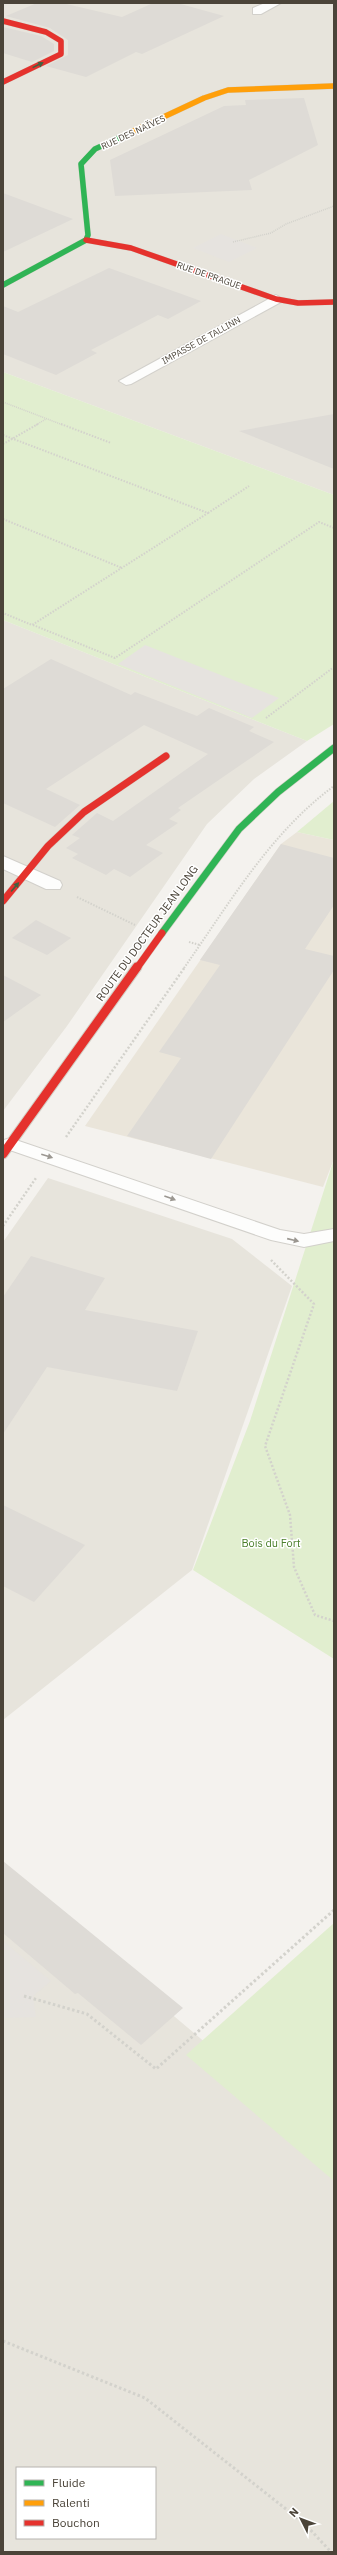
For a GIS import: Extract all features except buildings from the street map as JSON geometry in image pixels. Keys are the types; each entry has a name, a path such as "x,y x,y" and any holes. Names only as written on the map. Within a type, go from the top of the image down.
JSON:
{"street":[{"path":"257,12 275,3"},
{"path":"3,21 46,32 61,41 61,54 3,82"},
{"name":"RUE DES NAÏVES","path":"86,240 88,235 81,164 95,150 204,98 228,90 334,86"},
{"path":"3,285 86,240"},
{"name":"RUE DE PRAGUE","path":"86,240 131,248 276,299 298,303 334,302"},
{"name":"IMPASSE DE TALLINN","path":"126,381 276,299"},
{"name":"ROUTE DU DOCTEUR JEAN LONG","path":"6,1149 217,856 249,818 281,787 334,748"},
{"path":"3,901 48,846 84,812 166,756"},
{"path":"3,862 53,885"}],"lane":[{"path":"6,1149 52,1157 258,1230 297,1241 318,1241 334,1235"}],"path":[{"path":"233,242 271,233 286,224 334,206"},
{"path":"3,402 111,443"},
{"path":"3,444 46,419"},
{"path":"3,434 208,513"},
{"path":"32,625 249,486"},
{"path":"3,519 122,568"},
{"path":"3,613 116,658 319,522 334,528"},
{"path":"266,718 334,667"},
{"path":"3,1226 200,945 278,837 308,805 334,786"},
{"path":"53,885 143,929 200,945"},
{"path":"258,1230 260,1248 314,1304 265,1446 290,1515 294,1567 315,1615 334,1621"},
{"path":"24,1996 87,2014 156,2069 334,1910"},
{"path":"3,2341 145,2398 304,2524 331,2552"}],"shaded area":[{"path":"3,3 334,3 334,495 3,372"},
{"path":"221,234 257,248 229,262 193,248"},
{"path":"3,620 307,741 254,779 207,824 67,1026 3,1111"},
{"path":"145,645 279,698 252,718 118,664"},
{"path":"297,832 334,840 334,1159 323,1187 85,1126 281,844"},
{"path":"48,1178 232,1239 292,1286 192,1570 3,1720 3,1242"},
{"path":"3,1872 334,2151 334,2552 3,2552"},
{"path":"3,1941 51,1981 33,1996 36,2017 3,2018"}],"green space":[{"path":"3,372 334,495 334,724 307,741 3,620"},
{"path":"334,801 334,840 297,832"},
{"name":"Bois du Fort","path":"334,1159 334,1659 193,1570 250,1421"},
{"path":"334,1923 334,2181 186,2055"}],"traffic: fast":[{"path":"3,285 86,240 88,235 81,164 95,149 125,135"},
{"path":"162,933 239,829 278,792 334,748"}],"traffic: slow":[{"path":"125,135 204,98 228,90 334,86"}],"traffic: jam":[{"path":"3,21 46,32 61,41 61,54 3,82"},
{"path":"86,240 131,248 276,299 298,303 334,302"},
{"path":"3,901 48,846 84,812 166,756"},
{"path":"3,1154 162,933"}]}
